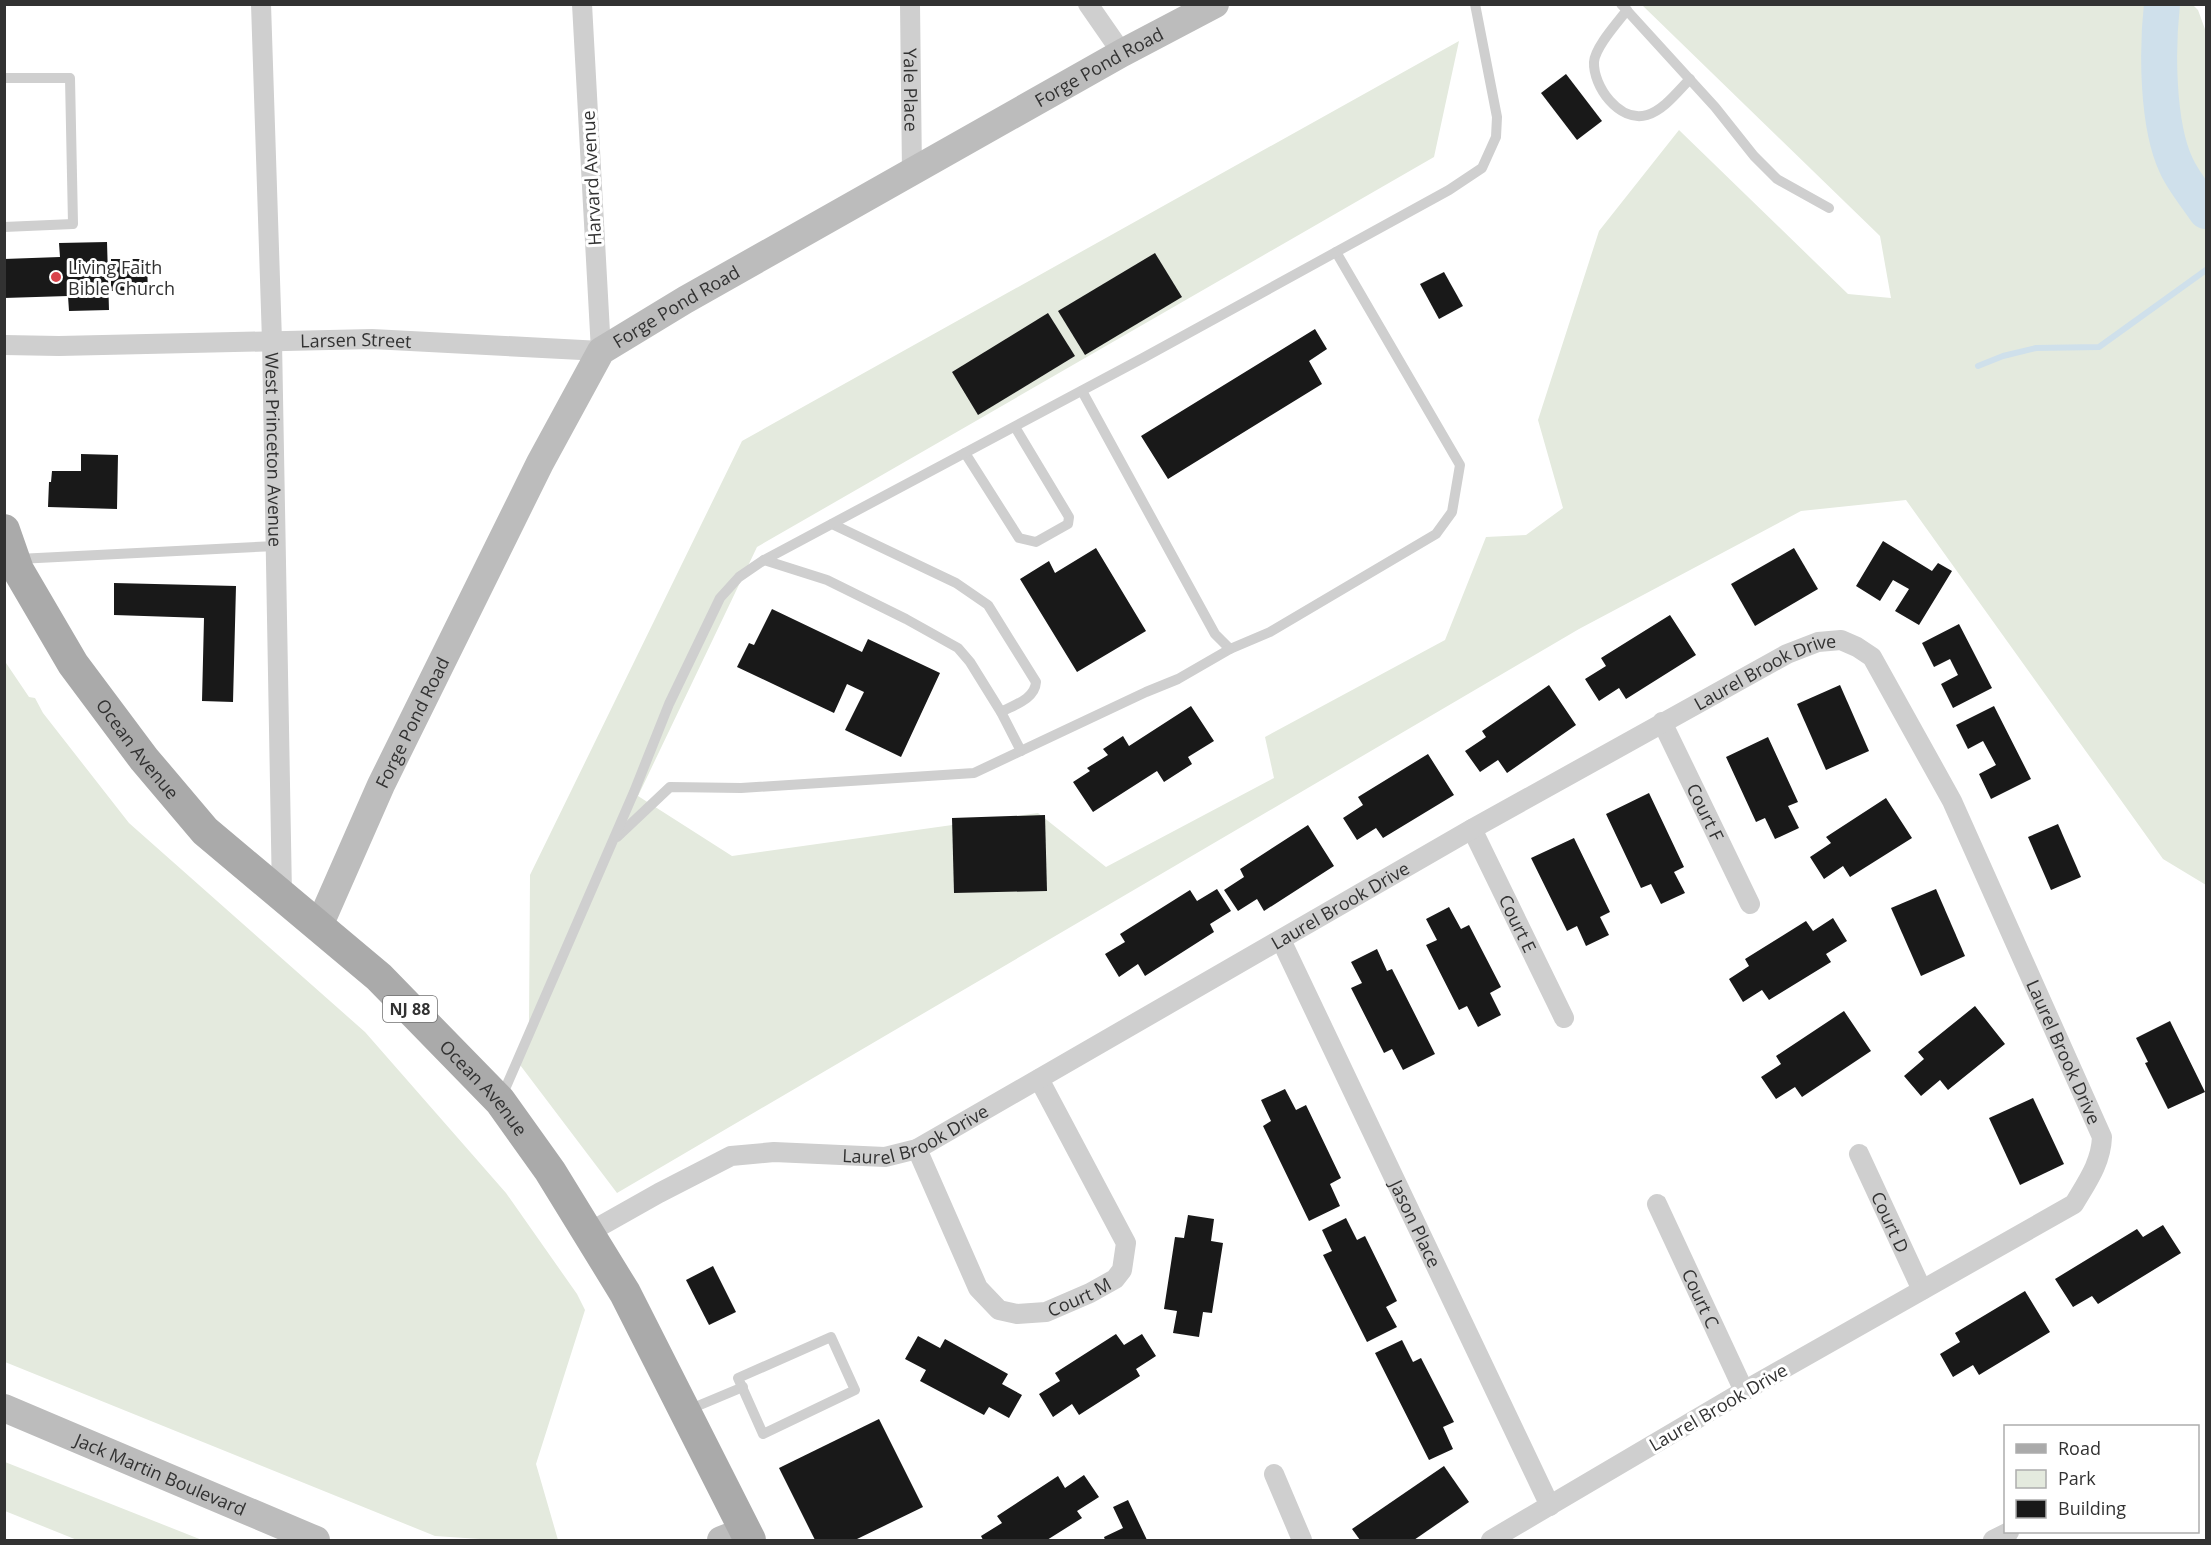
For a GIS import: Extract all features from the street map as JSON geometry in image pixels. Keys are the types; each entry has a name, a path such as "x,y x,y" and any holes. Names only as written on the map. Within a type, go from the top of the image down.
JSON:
{"main road":[{"name":"Ocean Avenue","path":"9,545 18,570 73,664 144,759 205,831 379,977 500,1101 549,1171 625,1293 685,1412 739,1537"}],"street":[{"name":"West Princeton Avenue","path":"261,4 272,341 282,895"},
{"name":"Harvard Avenue","path":"582,4 601,351"},
{"name":"Yale Place","path":"910,4 912,173"},
{"path":"1088,4 1122,53"},
{"name":"Forge Pond Road","path":"319,926 381,785 540,463 601,351 685,300 1122,53 1215,4"},
{"name":"Larsen Street","path":"4,345 59,346 372,339 601,351"},
{"name":"Laurel Brook Drive","path":"588,1233 658,1193 731,1156 774,1152 885,1157 917,1149 1662,722 1787,654 1818,642 1841,640 1872,657 1952,801 2102,1137 2102,1151 2097,1165 2074,1204 1744,1391 1491,1540"},
{"name":"Court F","path":"1662,722 1750,904"},
{"name":"Court E","path":"1472,829 1564,1018"},
{"name":"Jason Place","path":"1281,940 1550,1506"},
{"name":"Court M","path":"917,1149 978,1288 999,1310 1017,1314 1046,1312 1090,1293 1115,1279 1122,1270 1126,1243 1039,1079"},
{"name":"Court D","path":"1859,1154 1922,1290"},
{"name":"Court C","path":"1657,1204 1744,1391"},
{"name":"Jack Martin Boulevard","path":"4,1408 316,1540"},
{"path":"1274,1474 1302,1540"},
{"path":"1993,1540 2007,1533"}],"lane":[{"path":"500,1101 669,704 720,598 739,577 764,560 1082,391 1449,190 1482,168 1496,137 1497,117 1475,4"},
{"path":"1690,79 1665,104 1647,115 1635,116 1622,112 1608,100 1594,61 1624,7 1690,79 1715,107 1754,156 1777,179 1829,208"},
{"path":"4,78 70,78 73,224 4,227"},
{"path":"612,842 670,787 741,788 974,773 1178,679 1230,649 1270,632 1436,534 1452,512 1460,465 1336,252"},
{"path":"1082,391 1215,634 1230,649"},
{"path":"965,453 1019,538 1036,542 1068,524 1069,517 1015,427"},
{"path":"832,524 956,583 988,605 1036,682 1036,690 1032,695 1001,712"},
{"path":"9,545 276,546"},
{"path":"764,560 827,580 958,648 970,662 1001,712 1021,751"},
{"path":"831,1337 855,1390 763,1434 742,1388 738,1378 831,1337"},
{"path":"685,1412 742,1388"}],"green space":[{"path":"2192,4 2198,10 2206,32 2206,885 2163,859 1906,500 1801,511 1579,629 617,1193 514,1057 529,1030 530,875 742,441 1459,41 1434,157 757,547 638,796 732,856 1038,813 1106,867 1274,778 1265,737 1445,640 1486,537 1526,535 1563,508 1538,420 1599,231 1679,130 1848,294 1891,298 1880,236 1642,5"},
{"path":"4,660 29,697 35,698 43,713 129,823 365,1032 506,1193 577,1294 585,1310 536,1464 558,1540 495,1540 435,1536 5,1362"},
{"path":"4,1462 202,1540 77,1540 5,1511"}],"building":[{"path":"1566,74 1602,121 1577,140 1541,93"},
{"name":"Living Faith Bible Church","path":"107,242 109,310 69,311 68,296 4,298 4,259 60,257 59,243"},
{"path":"1155,253 1182,297 1085,355 1058,311"},
{"path":"111,259 147,259 148,297 124,297 124,291 111,291"},
{"path":"1444,272 1463,306 1439,319 1420,284"},
{"path":"1048,313 1075,356 978,415 952,372"},
{"path":"1315,329 1327,349 1309,361 1322,384 1168,479 1141,436"},
{"path":"81,454 118,455 117,509 48,507 52,471 81,471"},
{"path":"1883,541 1932,571 1938,563 1952,571 1919,625 1895,611 1909,589 1893,580 1880,601 1856,586"},
{"path":"1096,548 1146,631 1077,672 1020,579 1049,561 1055,573"},
{"path":"1794,548 1818,589 1755,626 1731,584"},
{"path":"114,583 236,586 233,702 202,701 204,618 114,615"},
{"path":"772,609 862,652 868,639 940,673 901,757 845,730 864,692 847,684 834,713 737,667 749,643 754,645"},
{"path":"1670,615 1696,655 1626,699 1619,688 1599,701 1585,679 1606,666 1601,658"},
{"path":"1959,624 1992,688 1953,708 1941,684 1958,675 1950,659 1934,667 1922,643"},
{"path":"1549,685 1576,725 1507,773 1498,760 1480,772 1465,751 1486,737 1482,731"},
{"path":"1840,685 1869,751 1826,770 1797,704"},
{"path":"1191,706 1214,741 1188,757 1192,764 1164,782 1157,771 1093,812 1073,782 1090,771 1087,768 1108,755 1103,749 1123,736 1129,746"},
{"path":"1994,706 2031,779 1991,799 1979,774 1996,765 1983,741 1968,749 1956,725"},
{"path":"1768,737 1798,802 1788,806 1799,828 1775,839 1765,818 1756,822 1726,757"},
{"path":"1428,754 1454,795 1383,838 1376,828 1357,840 1343,818 1363,805 1358,797"},
{"path":"1649,793 1684,867 1674,872 1685,893 1661,904 1651,884 1641,888 1606,814"},
{"path":"1886,798 1912,838 1850,877 1843,866 1824,879 1810,857 1831,843 1826,837"},
{"path":"1045,815 1047,891 954,893 952,818"},
{"path":"2058,824 2081,877 2051,890 2028,837"},
{"path":"1308,825 1334,866 1264,911 1257,899 1238,911 1224,890 1244,877 1240,869"},
{"path":"1574,838 1610,912 1600,917 1609,935 1586,946 1577,926 1567,931 1531,858"},
{"path":"1217,889 1231,911 1210,924 1214,932 1145,976 1138,964 1119,977 1105,954 1125,942 1120,934 1190,890 1197,901"},
{"path":"1936,889 1965,956 1921,976 1891,908"},
{"path":"1449,907 1461,929 1469,925 1501,987 1490,993 1501,1015 1478,1027 1467,1006 1459,1010 1426,945 1437,940 1426,919"},
{"path":"1833,918 1847,941 1826,954 1831,962 1769,1000 1762,990 1743,1002 1729,979 1749,966 1745,959 1806,921 1813,931"},
{"path":"1377,949 1387,971 1392,969 1435,1054 1403,1070 1392,1049 1384,1053 1351,988 1362,983 1351,962"},
{"path":"1975,1006 2005,1044 1948,1090 1940,1080 1921,1096 1904,1076 1924,1059 1918,1052"},
{"path":"1844,1011 1871,1051 1802,1097 1795,1087 1776,1099 1761,1077 1781,1064 1776,1056"},
{"path":"2170,1021 2205,1092 2168,1109 2145,1063 2148,1062 2136,1038"},
{"path":"1285,1089 1296,1110 1306,1105 1341,1178 1330,1184 1340,1206 1309,1221 1263,1126 1271,1121 1261,1100"},
{"path":"2033,1098 2064,1164 2020,1185 1989,1118"},
{"path":"1188,1215 1214,1219 1211,1241 1223,1243 1212,1313 1203,1312 1199,1337 1173,1333 1177,1311 1164,1309 1175,1237 1184,1238"},
{"path":"1346,1218 1357,1240 1365,1236 1397,1301 1386,1307 1397,1327 1367,1342 1323,1255 1332,1251 1322,1230"},
{"path":"2163,1225 2181,1253 2098,1304 2092,1296 2073,1307 2055,1279 2137,1229 2143,1237"},
{"path":"713,1266 736,1312 709,1325 686,1280"},
{"path":"2025,1291 2050,1332 1979,1375 1973,1365 1953,1377 1940,1354 1960,1342 1955,1333"},
{"path":"1116,1334 1124,1345 1142,1334 1156,1356 1136,1369 1140,1376 1079,1415 1072,1404 1053,1417 1039,1394 1060,1381 1055,1373"},
{"path":"918,1336 940,1348 945,1339 1008,1374 1002,1384 1022,1395 1009,1418 989,1407 984,1415 920,1381 926,1370 905,1359"},
{"path":"1402,1340 1413,1362 1421,1358 1454,1422 1443,1427 1453,1449 1429,1460 1375,1353"},
{"path":"879,1419 923,1507 855,1540 815,1540 779,1468"},
{"path":"1444,1466 1469,1502 1414,1540 1360,1540 1352,1529"},
{"path":"1084,1475 1099,1497 1077,1511 1082,1518 1047,1540 983,1540 981,1536 1002,1523 997,1516 1058,1476 1065,1488"},
{"path":"1128,1500 1147,1540 1105,1540 1104,1537 1123,1528 1113,1507"}],"waterway":[{"path":"2162,4 2159,64 2165,129 2176,165 2206,211"},
{"path":"1978,366 2003,356 2036,348 2099,347 2206,270"}],"place":[{"name":"Living Faith Bible Church","path":"56,277"}]}
